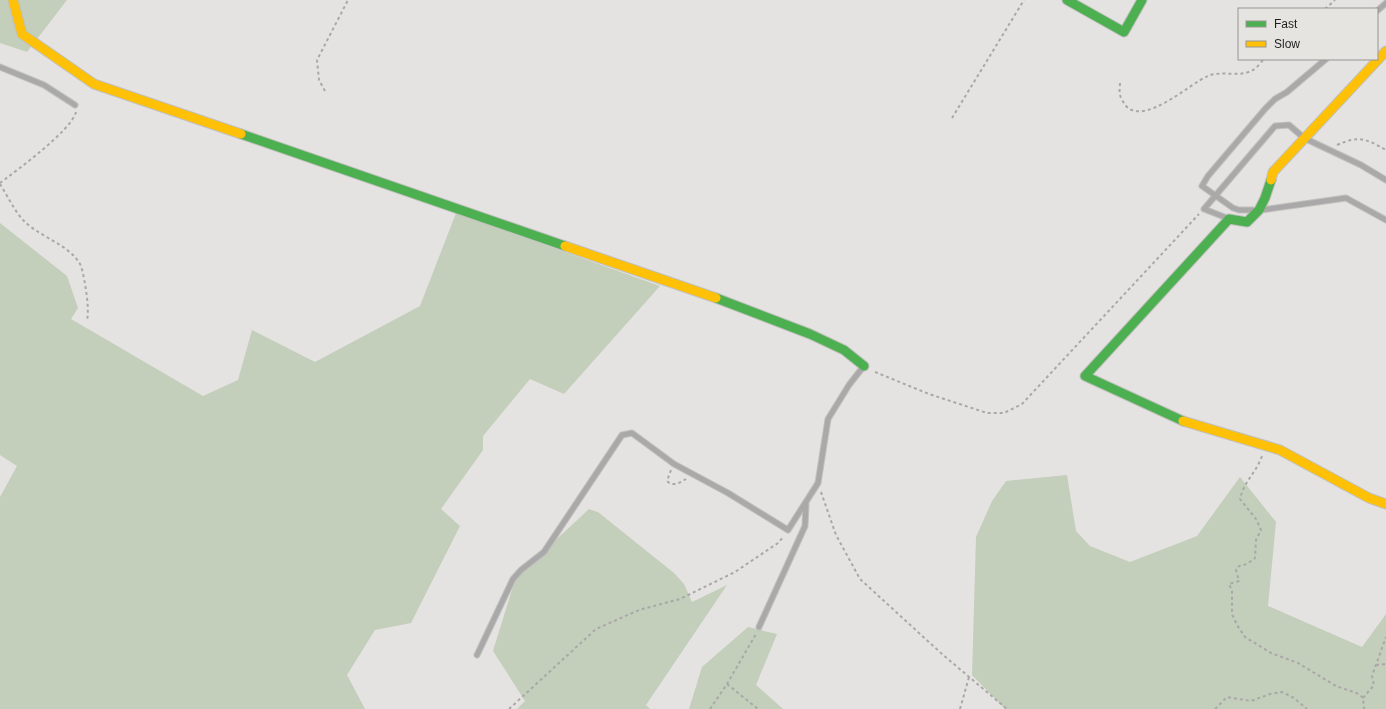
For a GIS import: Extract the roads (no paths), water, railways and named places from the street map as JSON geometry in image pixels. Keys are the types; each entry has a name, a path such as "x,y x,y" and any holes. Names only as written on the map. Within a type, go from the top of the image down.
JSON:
{"street":[{"path":"13,0 22,34 94,84 737,305 810,334 844,350 864,366"},
{"path":"1067,0 1124,32 1142,0"},
{"path":"1378,59 1386,50"},
{"path":"1377,60 1273,172 1265,198 1259,210 1247,222 1229,219 1085,376 1181,420 1280,450 1369,498 1386,504"}],"lane":[{"path":"1378,10 1386,3"},
{"path":"1325,60 1287,92 1274,99 1208,176 1202,186 1233,208 1239,210 1259,210 1346,198 1386,220"},
{"path":"0,67 44,85 75,105"},
{"path":"1229,219 1204,209 1275,126 1289,125 1304,138 1361,164 1386,180"},
{"path":"477,655 513,580 521,570 544,552 622,435 632,433 674,464 695,474 788,530 818,483 828,419 849,385 864,366"},
{"path":"759,627 805,526 806,503"}]}
